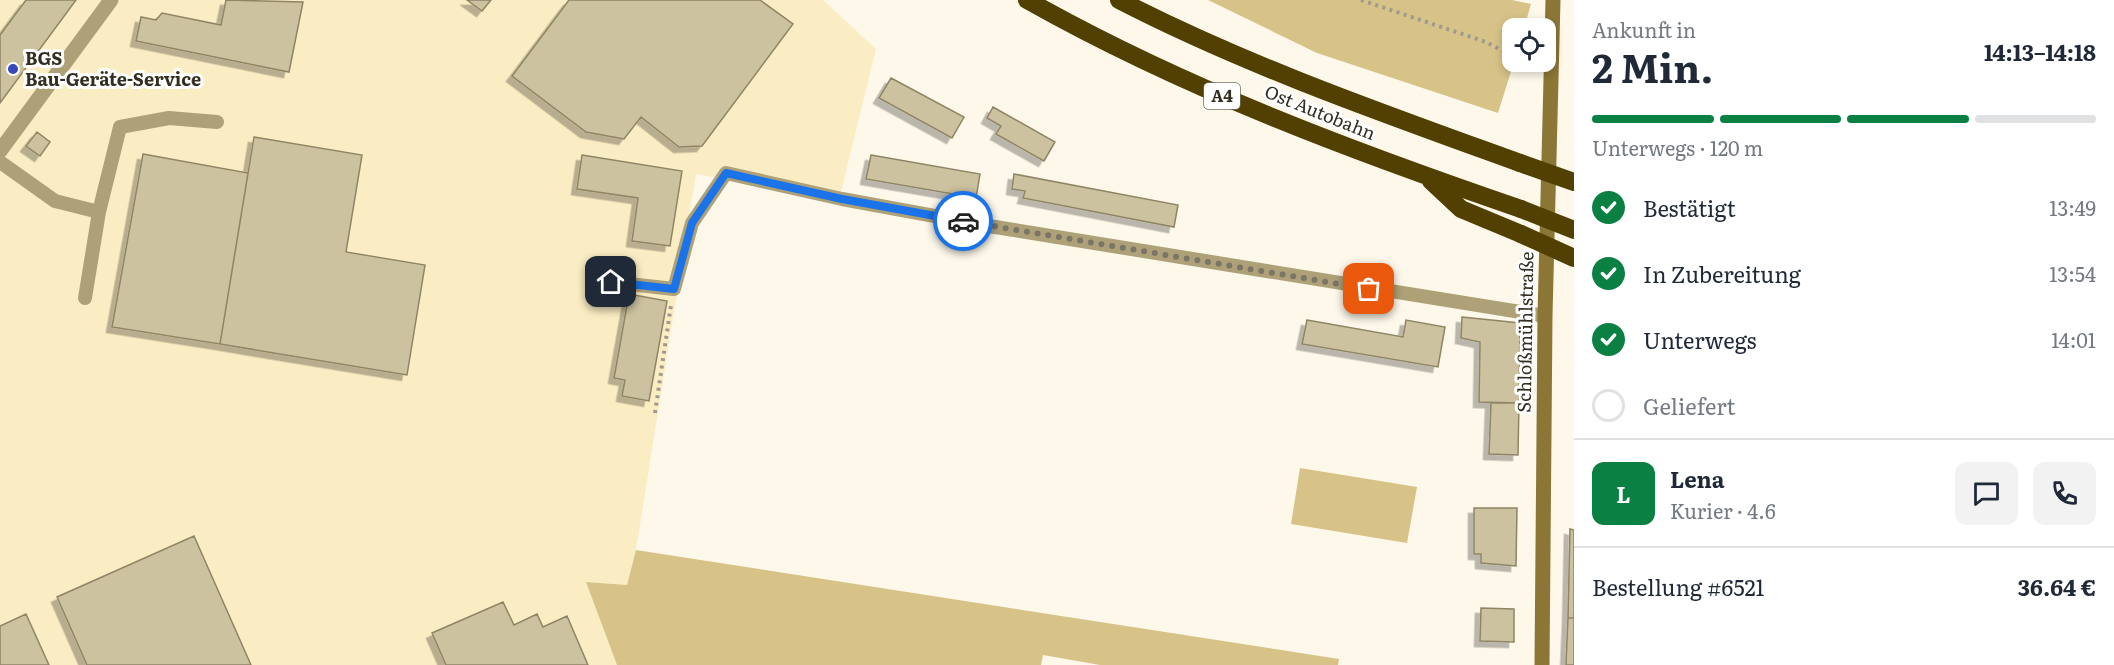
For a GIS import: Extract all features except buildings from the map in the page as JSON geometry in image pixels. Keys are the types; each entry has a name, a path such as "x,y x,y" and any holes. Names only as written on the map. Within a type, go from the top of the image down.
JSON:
{"highway":[{"name":"Ost Autobahn","path":"1027,0 1149,63 1233,101 1425,176 1574,230"},
{"name":"Ost Autobahn","path":"1119,0 1200,39 1274,69 1574,182"},
{"path":"1425,176 1461,209 1574,258"}],"street":[{"path":"0,151 111,0"},
{"name":"Schloßmühlstraße","path":"1542,665 1545,316 1554,0"}],"lane":[{"path":"85,297 99,212 120,126 169,118 217,122"},
{"path":"0,162 55,201 99,212"},
{"path":"611,282 674,289 692,223 726,173 842,199 989,226 1545,316"}],"path":[{"path":"1361,0 1486,42 1502,51"},
{"path":"655,413 674,289"}],"shaded area":[{"path":"0,0 823,0 876,49 839,200 696,174 636,550 627,585 586,582 617,665 0,665"},
{"path":"1208,0 1512,0 1531,4 1527,18 1502,18 1502,72 1511,72 1498,113 1317,53"},
{"path":"1300,468 1417,487 1407,543 1291,524"},
{"path":"636,550 1339,659 1338,665 1100,665 1043,655 1041,665 617,665 586,582 627,585"}],"way so far":[{"path":"963,221 1369,289"}],"place":[{"name":"BGS Bau-Geräte-Service","path":"13,69"}],"route":[{"path":"611,282 674,289 692,223 726,173 842,199 963,221"}]}
